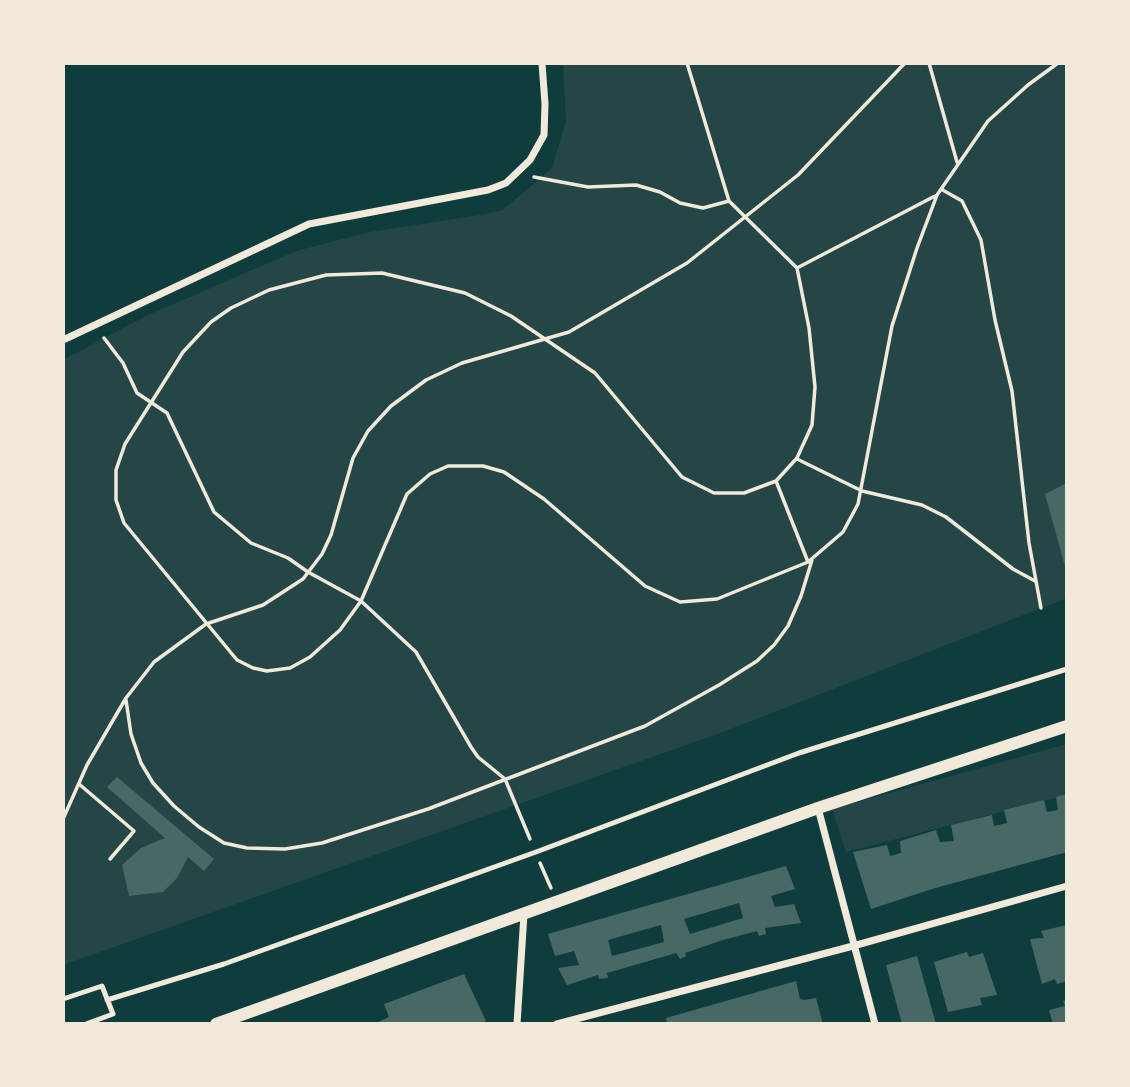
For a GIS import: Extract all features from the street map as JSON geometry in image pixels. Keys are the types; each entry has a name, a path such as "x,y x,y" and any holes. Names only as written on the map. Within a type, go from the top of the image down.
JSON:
{"street":[{"path":"63,340 309,224 488,190 506,183 530,160 544,135 542,63"},
{"path":"216,1024 818,808 1067,726"},
{"path":"818,808 875,1024"},
{"path":"557,1024 1067,886"},
{"path":"517,1024 524,914"}],"lane":[{"path":"107,1000 224,964 536,852 799,752 1067,669"},
{"path":"63,999 102,986 113,1014 86,1024"}],"path":[{"path":"687,63 729,201 797,268 809,328 815,387 812,425 797,458 776,481 744,493 714,493 682,477 595,373 511,316 466,293 382,273 326,275 269,290 231,308 211,322 183,352 124,444 116,470 117,500 124,523 237,660 267,671 290,668 310,657 340,630 361,601 407,494 430,474 448,466 465,464 504,472 544,499 645,586 680,602 717,599 810,561 843,532 858,504 892,326 937,195 988,121 1028,85 1058,63"},
{"path":"63,819 125,698 153,662 206,624 263,605 303,579 322,554 331,535 353,458 368,431 391,405 426,380 462,363 569,332 687,263 798,175 905,63"},
{"path":"929,63 958,164"},
{"path":"519,171 535,177 588,187 636,185 660,192 680,203 703,208 729,201"},
{"path":"941,189 962,201 981,240 995,320 1012,391 1029,543 1041,608"},
{"path":"797,268 937,195"},
{"path":"104,338 123,363 137,393 167,413 214,512 251,543 288,558 361,601 416,652 478,757 505,779"},
{"path":"797,458 862,491 922,505 946,517 1013,569 1035,581"},
{"path":"125,698 131,734 141,763 153,783 174,806 224,843 247,848 285,849 322,843 428,809 645,726 757,661 774,645 788,626 801,596 810,561 776,481"},
{"path":"79,784 134,831 110,859"}],"shaded area":[{"path":"563,63 1067,63 1067,598 723,732 63,965 63,360 146,316 296,251 370,232 503,210 552,168 566,121"},
{"path":"1067,744 1067,795 846,852 832,809"}],"building":[{"path":"1067,483 1067,570 1066,570 1045,494"},
{"path":"117,777 214,859 204,871 188,857 177,878 163,892 129,896 122,865 141,848 165,838 107,787"},
{"path":"1067,794 1067,852 932,889 871,909 853,852 887,845 890,856 901,853 900,841 936,830 940,842 954,841 951,825 992,815 994,826 1007,823 1004,810 1044,800 1047,812 1058,810 1056,797"},
{"path":"786,866 795,889 771,896 775,907 794,904 801,923 765,928 766,934 759,936 757,931 723,940 685,953 686,956 680,959 676,953 607,973 608,978 599,979 598,975 567,985 558,968 579,965 574,951 555,956 548,934","holes":["739,903 743,918 690,934 684,919","661,925 664,942 612,956 608,940"]},
{"path":"1067,925 1067,981 1057,984 1055,979 1042,984 1030,939 1044,938 1041,931"},
{"path":"967,952 969,957 983,953 997,995 980,998 982,1005 948,1012 934,962"},
{"path":"917,956 936,1024 902,1024 886,965"},
{"path":"464,974 486,1021 478,1024 374,1024 389,1017 384,1004"},
{"path":"796,981 800,999 816,998 823,1024 667,1024 666,1018"},
{"path":"1067,1000 1067,1024 1053,1024 1049,1010 1065,1006 1063,1001"}]}
